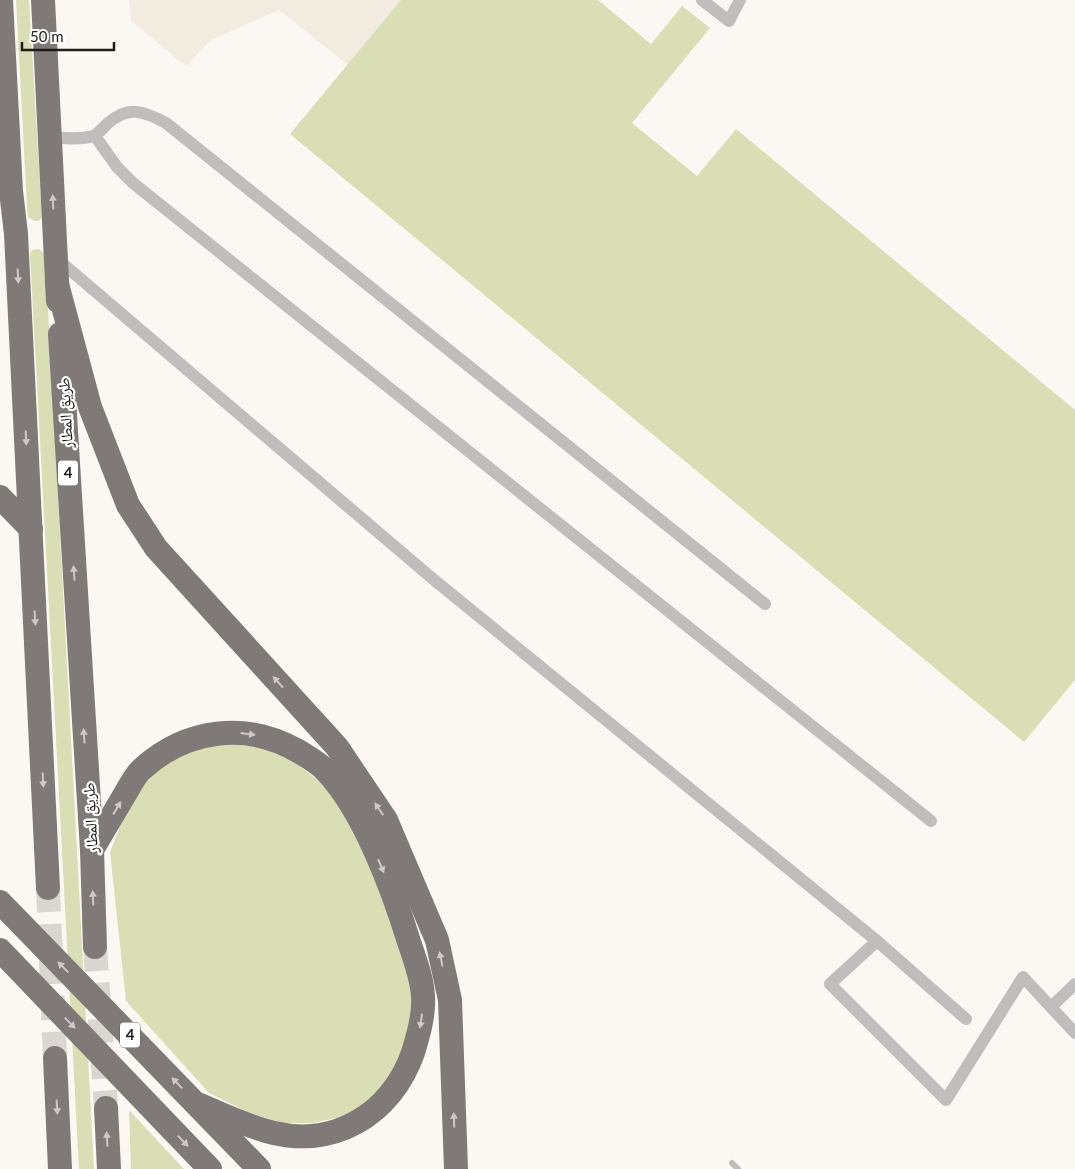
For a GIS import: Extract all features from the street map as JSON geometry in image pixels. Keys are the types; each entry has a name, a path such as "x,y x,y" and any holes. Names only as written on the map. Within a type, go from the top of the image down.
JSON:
{"highway":[{"path":"2,0 10,191 8,235 31,529 48,888"},
{"name":"طريق المطار","path":"43,0 54,233 92,850 95,946"},
{"path":"8,235 54,233"},
{"path":"57,284 90,407 128,505 156,548 337,747 386,820 438,940 450,1000 456,1169"},
{"path":"0,497 31,529"},
{"path":"92,850 140,771 164,752 202,736 223,732 266,737 287,744 326,770 348,800 367,834 398,906 419,974 423,996 422,1021 415,1050 407,1069 394,1091 378,1108 357,1122 339,1130 321,1134 298,1135 275,1133 197,1104"},
{"name":"4","path":"0,902 259,1169"},
{"name":"4","path":"0,950 210,1169"},
{"path":"55,1058 59,1167"},
{"path":"106,1108 109,1169"}],"street":[{"path":"702,0 729,21 740,0"},
{"path":"50,137 81,138 95,136 117,114 131,111 148,113 166,123 764,604"},
{"path":"95,136 118,167 133,183 931,821"},
{"path":"56,258 433,579 877,941 966,1019"},
{"path":"877,941 830,984 946,1100 1022,978 1075,1032"},
{"path":"1051,1008 1075,984"}],"lane":[{"path":"732,1164 738,1169"}],"shaded area":[{"path":"129,0 401,0 348,65 279,10 211,40 186,66 131,21"}],"green space":[{"path":"16,0 29,0 42,217 39,221 34,221 28,217"},
{"path":"401,0 598,0 651,44 682,6 710,28 632,123 697,176 736,129 1075,410 1075,680 1024,742 290,134"},
{"path":"39,249 45,254 94,1169 79,1169 30,253 32,250"},
{"path":"203,744 259,744 290,759 323,784 340,807 365,856 405,951 412,998 411,1035 380,1093 356,1112 312,1123 282,1123 248,1112 209,1093 126,1001 110,852 123,819 139,790 158,767"},
{"path":"129,1110 184,1169 131,1169"}],"tunnel":[{"path":"48,888 55,1058"},
{"path":"95,947 106,1108"}]}
